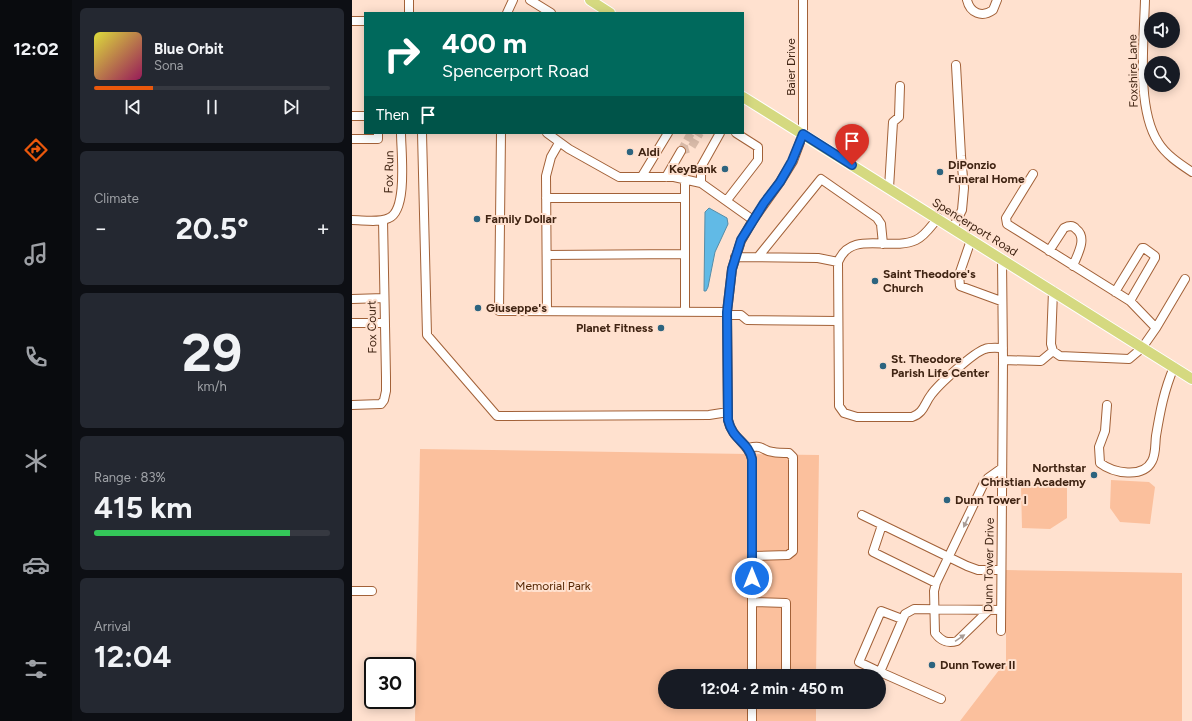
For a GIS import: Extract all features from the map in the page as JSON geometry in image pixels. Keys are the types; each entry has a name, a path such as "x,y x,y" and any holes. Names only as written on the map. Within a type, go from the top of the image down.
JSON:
{"main road":[{"path":"590,0 608,12"},
{"name":"Spencerport Road","path":"744,98 938,218 1192,379"}],"street":[{"path":"409,0 409,12"},
{"path":"507,12 513,0"},
{"path":"530,0 549,12"},
{"name":"Baier Drive","path":"803,0 803,134"},
{"path":"967,0 971,9 975,13 984,14 993,10 997,0"},
{"name":"Foxshire Lane","path":"1145,0 1144,50 1146,114 1150,128 1158,142 1169,155 1192,172"},
{"path":"352,21 364,21"},
{"path":"952,228 962,210 964,188 956,65"},
{"path":"889,188 894,122 899,117 900,86"},
{"path":"352,116 364,116"},
{"path":"352,139 378,139 378,134"},
{"name":"Fox Run","path":"383,220 391,218 400,205 402,182 401,134"},
{"path":"422,134 427,335 497,416 709,415 728,412"},
{"path":"501,134 499,311 727,313 741,315 747,320 838,321"},
{"path":"548,134 559,143 610,174 619,177 666,176 700,183 727,200 753,220"},
{"path":"642,176 667,134"},
{"path":"700,183 701,167 719,134"},
{"path":"727,200 758,160 758,148 737,134"},
{"path":"752,669 752,466 748,448 732,432 728,420 727,313 729,283 735,257 741,240 753,220 780,182 792,161 803,134"},
{"path":"547,311 546,198 548,168 551,157 559,143"},
{"path":"666,176 681,151"},
{"path":"1033,174 1005,221 1049,251 1130,301 1156,328"},
{"path":"685,179 685,312"},
{"path":"758,257 821,179 877,218 881,224 883,244"},
{"path":"546,198 685,198"},
{"path":"938,218 927,232 917,240 908,243 852,245 841,253 838,262 839,406 844,413 857,417 912,417 919,415 924,410 930,395 974,355 985,348 1003,348"},
{"path":"352,220 383,220"},
{"name":"Fox Court","path":"352,405 381,404 384,400 386,377 383,220"},
{"path":"1049,251 1064,228 1067,226 1075,228 1079,231 1082,240 1073,266"},
{"path":"971,240 959,275 960,286 1001,301"},
{"path":"1115,292 1142,248 1144,248 1156,256 1130,301"},
{"path":"547,255 685,254"},
{"path":"735,257 818,258 838,262"},
{"name":"Dunn Tower Drive","path":"1001,631 1003,360 1001,301 1002,259"},
{"path":"1053,291 1051,344 1053,351 1060,356 1128,359 1142,348 1156,328 1185,279"},
{"path":"352,299 384,298"},
{"path":"352,323 384,324"},
{"path":"1003,360 1041,361 1053,351"},
{"path":"1107,405 1105,431 1099,447 1100,464 1109,470 1135,472 1145,470 1153,460 1165,388 1174,367"},
{"path":"748,448 757,446 765,448 771,452 789,453 793,456 793,551 788,555 752,556"},
{"path":"989,610 962,638 952,642 942,641 935,633 934,591 936,583 984,483 988,478 1002,468"},
{"path":"862,515 949,558 978,570 1001,570"},
{"path":"882,525 873,552 936,583"},
{"path":"352,591 372,591"},
{"path":"752,602 786,603 786,669"},
{"path":"881,669 902,619 909,611 1001,610"},
{"path":"874,669 859,662 881,611 902,619"},
{"path":"886,675 941,699"},
{"path":"752,709 752,721"}],"green space":[{"name":"Memorial Park","path":"420,449 819,455 816,669 658,669 658,709 816,709 816,721 415,721"},
{"path":"1111,480 1149,482 1155,487 1150,524 1120,522 1110,508"},
{"path":"1028,482 1067,484 1067,518 1050,529 1022,528 1021,486"},
{"path":"1006,570 1182,573 1182,721 960,721 1006,661"}],"water":[{"path":"709,208 727,218 728,224 715,252 708,287 706,291 704,291 705,212"}],"tunnel":[{"path":"681,151 690,134"},
{"path":"681,151 691,148 699,134"}],"place":[{"name":"Aldi","path":"630,152"},
{"name":"KeyBank","path":"725,169"},
{"name":"DiPonzio Funeral Home","path":"940,172"},
{"name":"Family Dollar","path":"477,219"},
{"name":"Saint Theodore's Church","path":"875,281"},
{"name":"Giuseppe's","path":"478,308"},
{"name":"Planet Fitness","path":"661,328"},
{"name":"St. Theodore Parish Life Center","path":"883,366"},
{"name":"Northstar Christian Academy","path":"1094,475"},
{"name":"Dunn Tower I","path":"947,500"},
{"name":"Dunn Tower II","path":"932,665"}],"route":[{"path":"752,578 752,459 748,448 736,438 732,432 728,420 727,312 729,283 732,269 741,240 764,203 780,182 792,161 803,134 852,165"}]}
